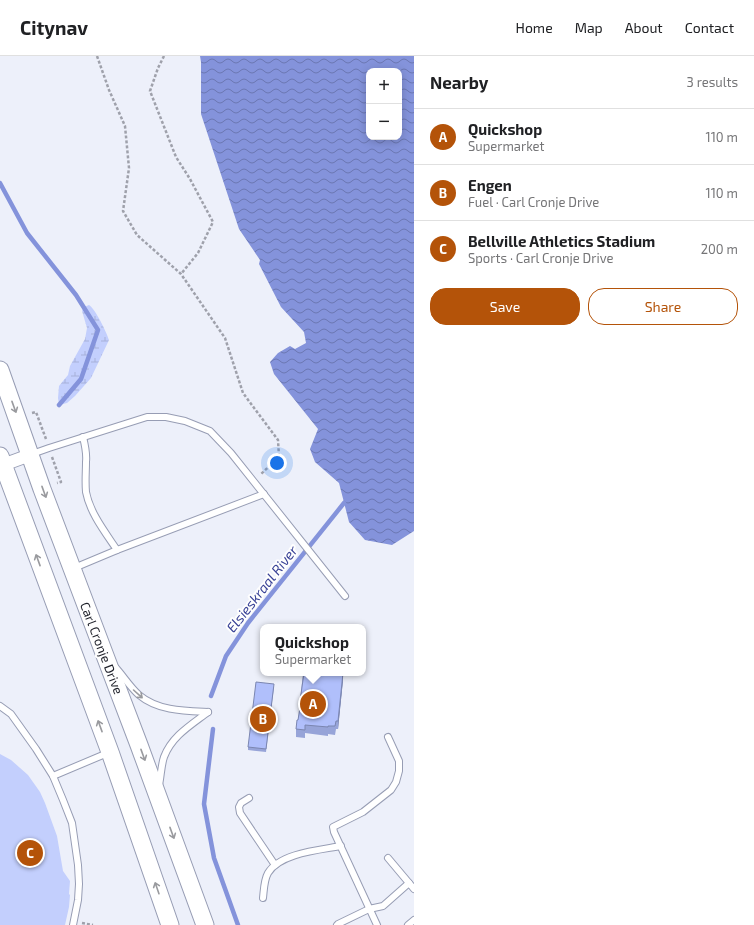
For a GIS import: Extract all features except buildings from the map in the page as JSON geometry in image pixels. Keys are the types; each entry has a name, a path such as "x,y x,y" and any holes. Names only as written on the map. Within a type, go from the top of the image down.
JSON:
{"main road":[{"name":"Carl Cronje Drive","path":"0,370 72,569 140,745 205,925"},
{"path":"1,462 110,752 170,925"}],"street":[{"path":"1,462 30,455"}],"lane":[{"path":"30,455 147,417 166,417 185,421 210,431 231,453 345,596"},
{"path":"83,437 86,456 85,477 87,494 93,512 117,550"},
{"path":"72,569 117,550 264,494"},
{"path":"104,653 134,690 154,705 173,710 208,712 177,736 167,750 162,767 158,797"},
{"path":"0,706 11,714 53,776 64,800 72,823 79,884 78,900 73,925"},
{"path":"377,925 334,832 333,826 363,812 390,790 396,782 399,771 399,761 388,737"},
{"path":"53,776 110,752"},
{"path":"249,798 241,803 239,807 240,813 275,865"},
{"path":"263,898 264,883 268,873 275,865 287,858 300,854 341,846"},
{"path":"388,858 414,889"},
{"path":"337,925 369,909 383,906 409,883"},
{"path":"408,925 414,920"}],"path":[{"path":"97,56 109,90 125,126 129,168 123,211 137,235 181,274 225,338 243,393 278,440 279,457 254,482"},
{"path":"164,56 150,91 176,157 190,179 213,222 198,253 181,274"}],"green space":[{"path":"89,305 98,316 109,340 91,378 67,403 59,405 59,386 68,375 70,366 85,339 87,328 82,311 84,307"},
{"path":"0,754 11,760 28,775 40,792 45,803 57,836 63,871 70,881 69,907 65,925 0,925"}],"water":[{"path":"200,56 414,56 414,531 392,545 365,540 349,522 339,483 315,462 310,449 318,429 274,374 270,362 278,353 290,346 295,349 306,343 304,332 281,307 259,264 260,260 239,229 201,114"}],"waterway":[{"path":"0,183 27,233 76,295 98,330 81,379 59,405"},
{"name":"Elsieskraal River","path":"211,696 226,656 248,623 344,503"},
{"name":"Elsieskraal River","path":"213,729 204,804 214,858 238,925"}],"place":[{"name":"Quickshop","path":"313,704"},
{"name":"Engen","path":"263,719"},
{"name":"Bellville Athletics Stadium","path":"30,853"}]}
